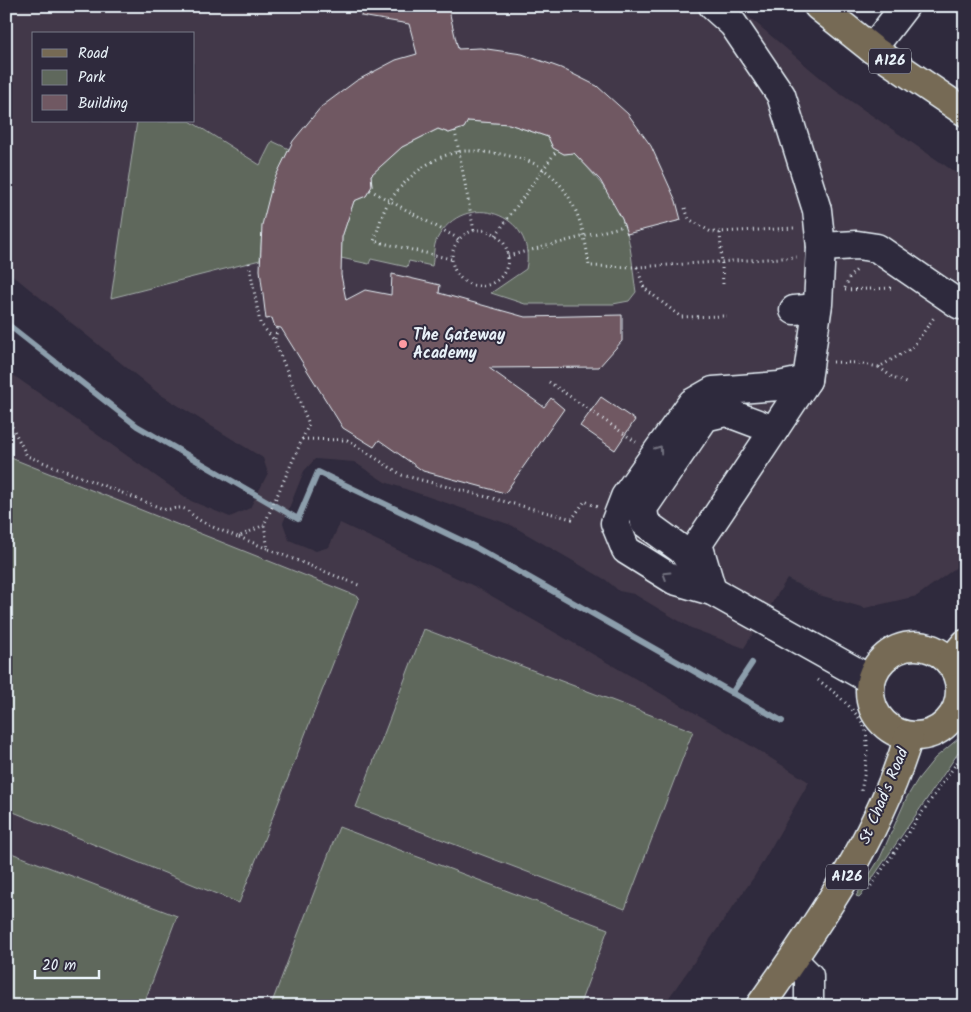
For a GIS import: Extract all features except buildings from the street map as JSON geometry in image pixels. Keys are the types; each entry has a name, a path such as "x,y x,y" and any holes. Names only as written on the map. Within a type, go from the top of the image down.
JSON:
{"main road":[{"name":"A126","path":"818,6 872,49 965,112"},
{"path":"911,646 926,647 940,652 957,653 960,690 958,704 952,718 941,728 927,734 909,736 897,733 878,717 872,706 871,680 876,667 886,656 898,649 911,646"},
{"name":"St Chad's Road","path":"760,1006 846,880 882,808 909,736"}],"lane":[{"path":"712,591 698,544 806,380 806,309 820,251 817,210 781,95 733,24 713,6"},
{"path":"872,49 906,6"},
{"path":"820,251 857,245 877,248 960,305"},
{"path":"806,380 779,386 713,391 692,403 625,497 615,523 626,550 674,580 712,591 871,680"},
{"path":"712,591 682,550 645,523 643,508 705,417 726,412 774,430"},
{"path":"793,960 809,976 809,1006"}],"path":[{"path":"455,131 474,231"},
{"path":"496,235 556,150"},
{"path":"452,259 374,242 389,200 417,171 435,160 459,152 520,158 543,169 569,199 580,218 585,236 589,266 637,267 820,251"},
{"path":"370,190 459,239"},
{"path":"685,208 689,220 711,232 720,232"},
{"path":"508,256 624,226"},
{"path":"474,231 489,232 496,235 502,241 508,256 504,273 498,280 481,287 464,282 457,276 452,259 454,246 459,239 474,231"},
{"path":"249,263 260,323 274,340 309,424 264,526 268,550"},
{"path":"637,267 644,288 681,317 728,316"},
{"path":"844,297 845,288 900,288"},
{"path":"928,310 934,317"},
{"path":"274,340 278,327"},
{"path":"835,362 836,352"},
{"path":"879,366 893,378 906,382"},
{"path":"549,382 655,455"},
{"path":"6,395 9,397 6,415 26,456 166,510 179,507 195,514 199,520 268,550 360,586"},
{"path":"302,439 347,440 402,474 572,519 585,501 617,517"},
{"path":"238,537 264,526"},
{"path":"826,686 854,712 866,730 865,771 860,796"},
{"path":"864,896 965,751"}],"shaded area":[{"path":"6,6 736,6 836,91 965,179 965,561 917,596 865,608 819,595 787,579 744,648 691,628 634,594 619,591 606,580 511,525 385,482 354,462 315,459 304,471 283,523 289,540 316,551 329,547 340,523 476,587 735,736 809,782 754,877 663,1006 6,1006 6,370 191,501 230,517 250,508 268,473 263,458 158,393 6,270"}],"green space":[{"path":"468,121 509,124 548,137 553,148 564,154 574,153 588,168 613,201 625,228 630,246 636,292 629,301 613,304 525,304 491,293 526,269 527,250 521,234 510,222 496,214 480,212 464,214 449,223 437,239 432,266 409,261 407,267 371,259 369,264 341,258 342,237 354,201 366,196 372,186 371,175 402,147 438,129 449,133 464,128"},
{"path":"137,122 192,122 260,165 272,141 289,149 268,203 260,260 111,298"},
{"path":"6,456 359,597 239,903 6,809"},
{"path":"424,629 693,731 625,909 356,807"},
{"path":"965,733 965,743 861,895 859,897 856,896 880,858 907,797 918,779 935,758"},
{"path":"339,827 608,929 579,1006 271,1005"},
{"path":"6,851 177,916 143,1006 6,1006"}],"waterway":[{"path":"6,323 137,426 298,519 318,472 475,547 782,721"},
{"path":"732,693 752,663"}],"place":[{"name":"The Gateway Academy","path":"403,344"}]}
